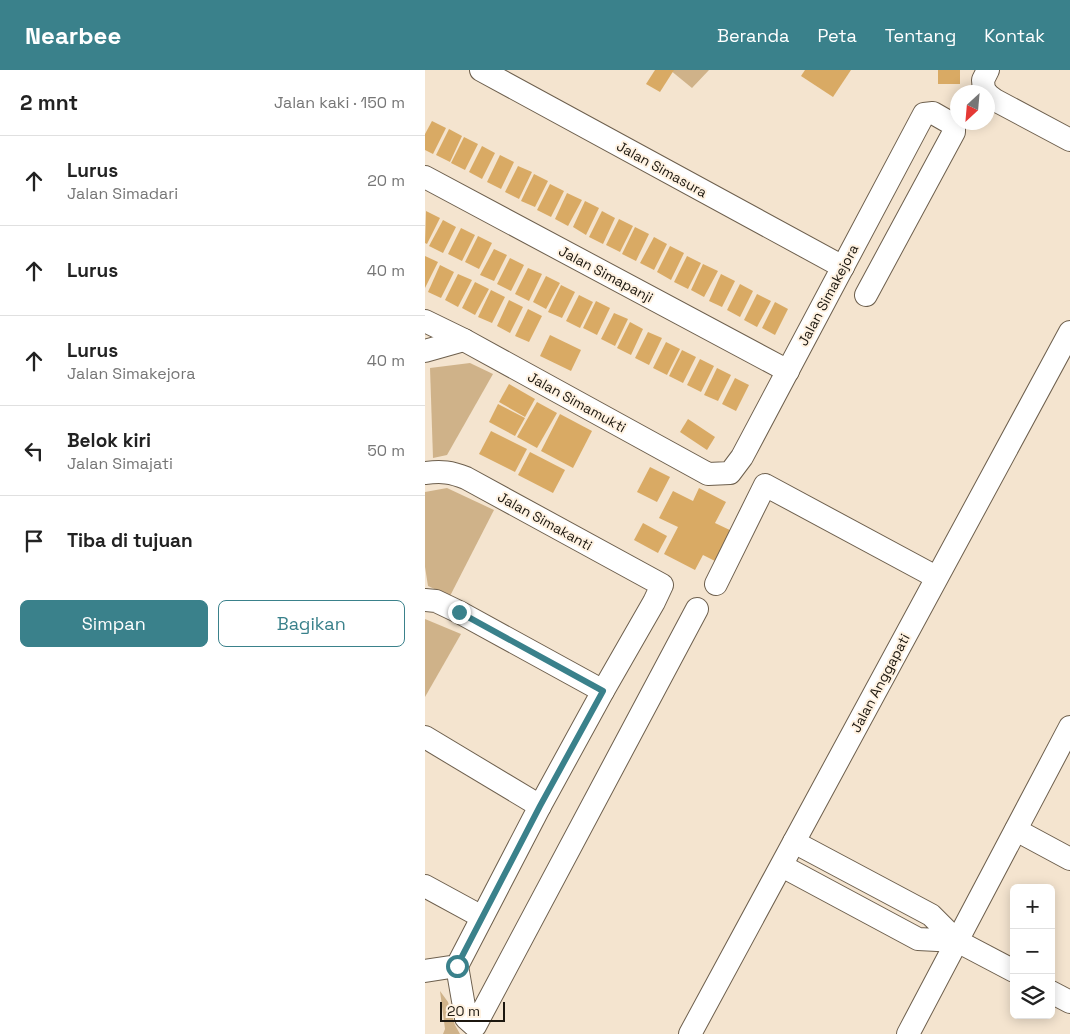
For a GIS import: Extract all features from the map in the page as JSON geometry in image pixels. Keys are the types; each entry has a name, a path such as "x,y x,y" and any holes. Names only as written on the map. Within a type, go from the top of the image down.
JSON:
{"street":[{"name":"Jalan Simasura","path":"481,70 843,267"},
{"path":"983,85 983,80 987,70"},
{"path":"995,100 1070,140"},
{"name":"Jalan Simakejora","path":"730,473 742,457 924,114 933,113 954,124 954,132 866,295"},
{"name":"Jalan Simapanji","path":"425,177 788,371"},
{"name":"Jalan Simamukti","path":"425,321 464,340 708,474 730,473"},
{"name":"Jalan Anggapati","path":"690,1034 1070,332"},
{"path":"425,351 464,340"},
{"name":"Jalan Simakanti","path":"425,473 438,471 452,472 466,478 662,585 603,691"},
{"path":"716,584 765,485 936,577"},
{"path":"425,600 436,601 459,612 603,691 540,806 457,966 466,1018 475,1026 697,609"},
{"path":"908,1034 1070,727"},
{"path":"425,737 540,806"},
{"path":"1016,830 1070,859"},
{"path":"794,842 931,915 957,941 1010,970"},
{"path":"781,866 917,939 957,941"},
{"path":"425,886 482,916"},
{"path":"425,971 457,966"},
{"path":"1055,994 1070,1002"}],"shaded area":[{"path":"670,70 709,70 692,88"},
{"path":"470,363 493,374 447,455 433,458 430,368"},
{"path":"447,488 494,510 450,596 428,586 425,567 425,492"},
{"path":"425,619 461,634 425,697"},
{"path":"440,991 448,1002 455,1025 460,1034 443,1034 445,1029"}],"building":[{"path":"655,70 674,70 660,92 646,84"},
{"path":"805,70 851,70 833,97 801,76"},
{"path":"938,70 960,70 960,84 938,84"},
{"path":"432,121 446,128 433,154 425,150 425,134"},
{"path":"449,129 462,136 450,162 436,155"},
{"path":"464,137 478,144 465,170 451,163"},
{"path":"482,146 495,153 482,179 469,172"},
{"path":"500,155 514,162 501,189 487,182"},
{"path":"518,166 532,172 519,199 505,192"},
{"path":"534,174 548,181 535,207 521,201"},
{"path":"550,184 564,191 551,217 537,210"},
{"path":"567,193 582,200 568,226 555,219"},
{"path":"585,201 599,208 586,235 573,227"},
{"path":"426,211 440,218 427,244 425,243"},
{"path":"602,211 615,218 603,244 589,237"},
{"path":"619,219 633,226 620,252 606,245"},
{"path":"443,220 456,227 443,253 429,246"},
{"path":"635,227 649,234 636,261 622,254"},
{"path":"461,228 475,235 462,261 448,254"},
{"path":"478,236 492,243 479,269 465,262"},
{"path":"654,237 667,244 654,270 640,263"},
{"path":"670,246 684,253 671,280 657,272"},
{"path":"494,249 507,255 494,281 480,275"},
{"path":"425,256 438,262 425,288"},
{"path":"687,256 701,263 688,289 674,282"},
{"path":"510,258 524,265 511,291 497,284"},
{"path":"703,264 718,271 704,297 691,290"},
{"path":"440,265 454,272 441,298 428,292"},
{"path":"528,268 542,274 529,301 515,294"},
{"path":"458,274 472,280 458,307 445,300"},
{"path":"721,274 735,281 722,307 709,301"},
{"path":"546,276 560,283 546,309 533,302"},
{"path":"475,282 489,289 475,315 462,308"},
{"path":"740,284 753,291 740,317 727,310"},
{"path":"561,285 575,292 562,318 548,312"},
{"path":"491,290 505,297 492,323 478,317"},
{"path":"757,294 771,301 757,327 744,320"},
{"path":"579,295 593,302 580,328 566,321"},
{"path":"509,300 523,307 510,333 497,326"},
{"path":"596,301 610,308 597,335 583,328"},
{"path":"775,302 788,309 775,335 762,328"},
{"path":"528,309 542,316 529,342 515,336"},
{"path":"614,313 628,319 615,346 601,339"},
{"path":"630,322 643,329 631,355 617,348"},
{"path":"648,332 662,338 649,365 635,358"},
{"path":"550,335 581,350 571,371 540,356"},
{"path":"666,342 680,349 667,375 653,368"},
{"path":"682,350 696,357 683,383 669,376"},
{"path":"700,359 714,366 701,392 687,385"},
{"path":"717,368 731,375 718,401 704,395"},
{"path":"735,378 749,385 736,411 722,404"},
{"path":"509,384 535,399 525,417 499,402"},
{"path":"537,402 557,413 537,448 517,437"},
{"path":"498,404 525,418 515,436 489,422"},
{"path":"560,414 592,431 573,468 541,451"},
{"path":"688,419 715,437 707,450 680,432"},
{"path":"491,431 527,449 515,472 479,454"},
{"path":"530,452 565,470 553,493 518,475"},
{"path":"650,467 670,477 657,502 637,492"},
{"path":"699,488 726,502 715,523 734,532 719,563 703,555 695,570 664,554 678,527 659,518 673,491 693,501"},
{"path":"643,523 667,536 658,553 634,540"}],"route":[{"path":"457,966 540,806 603,691 459,612"}]}
